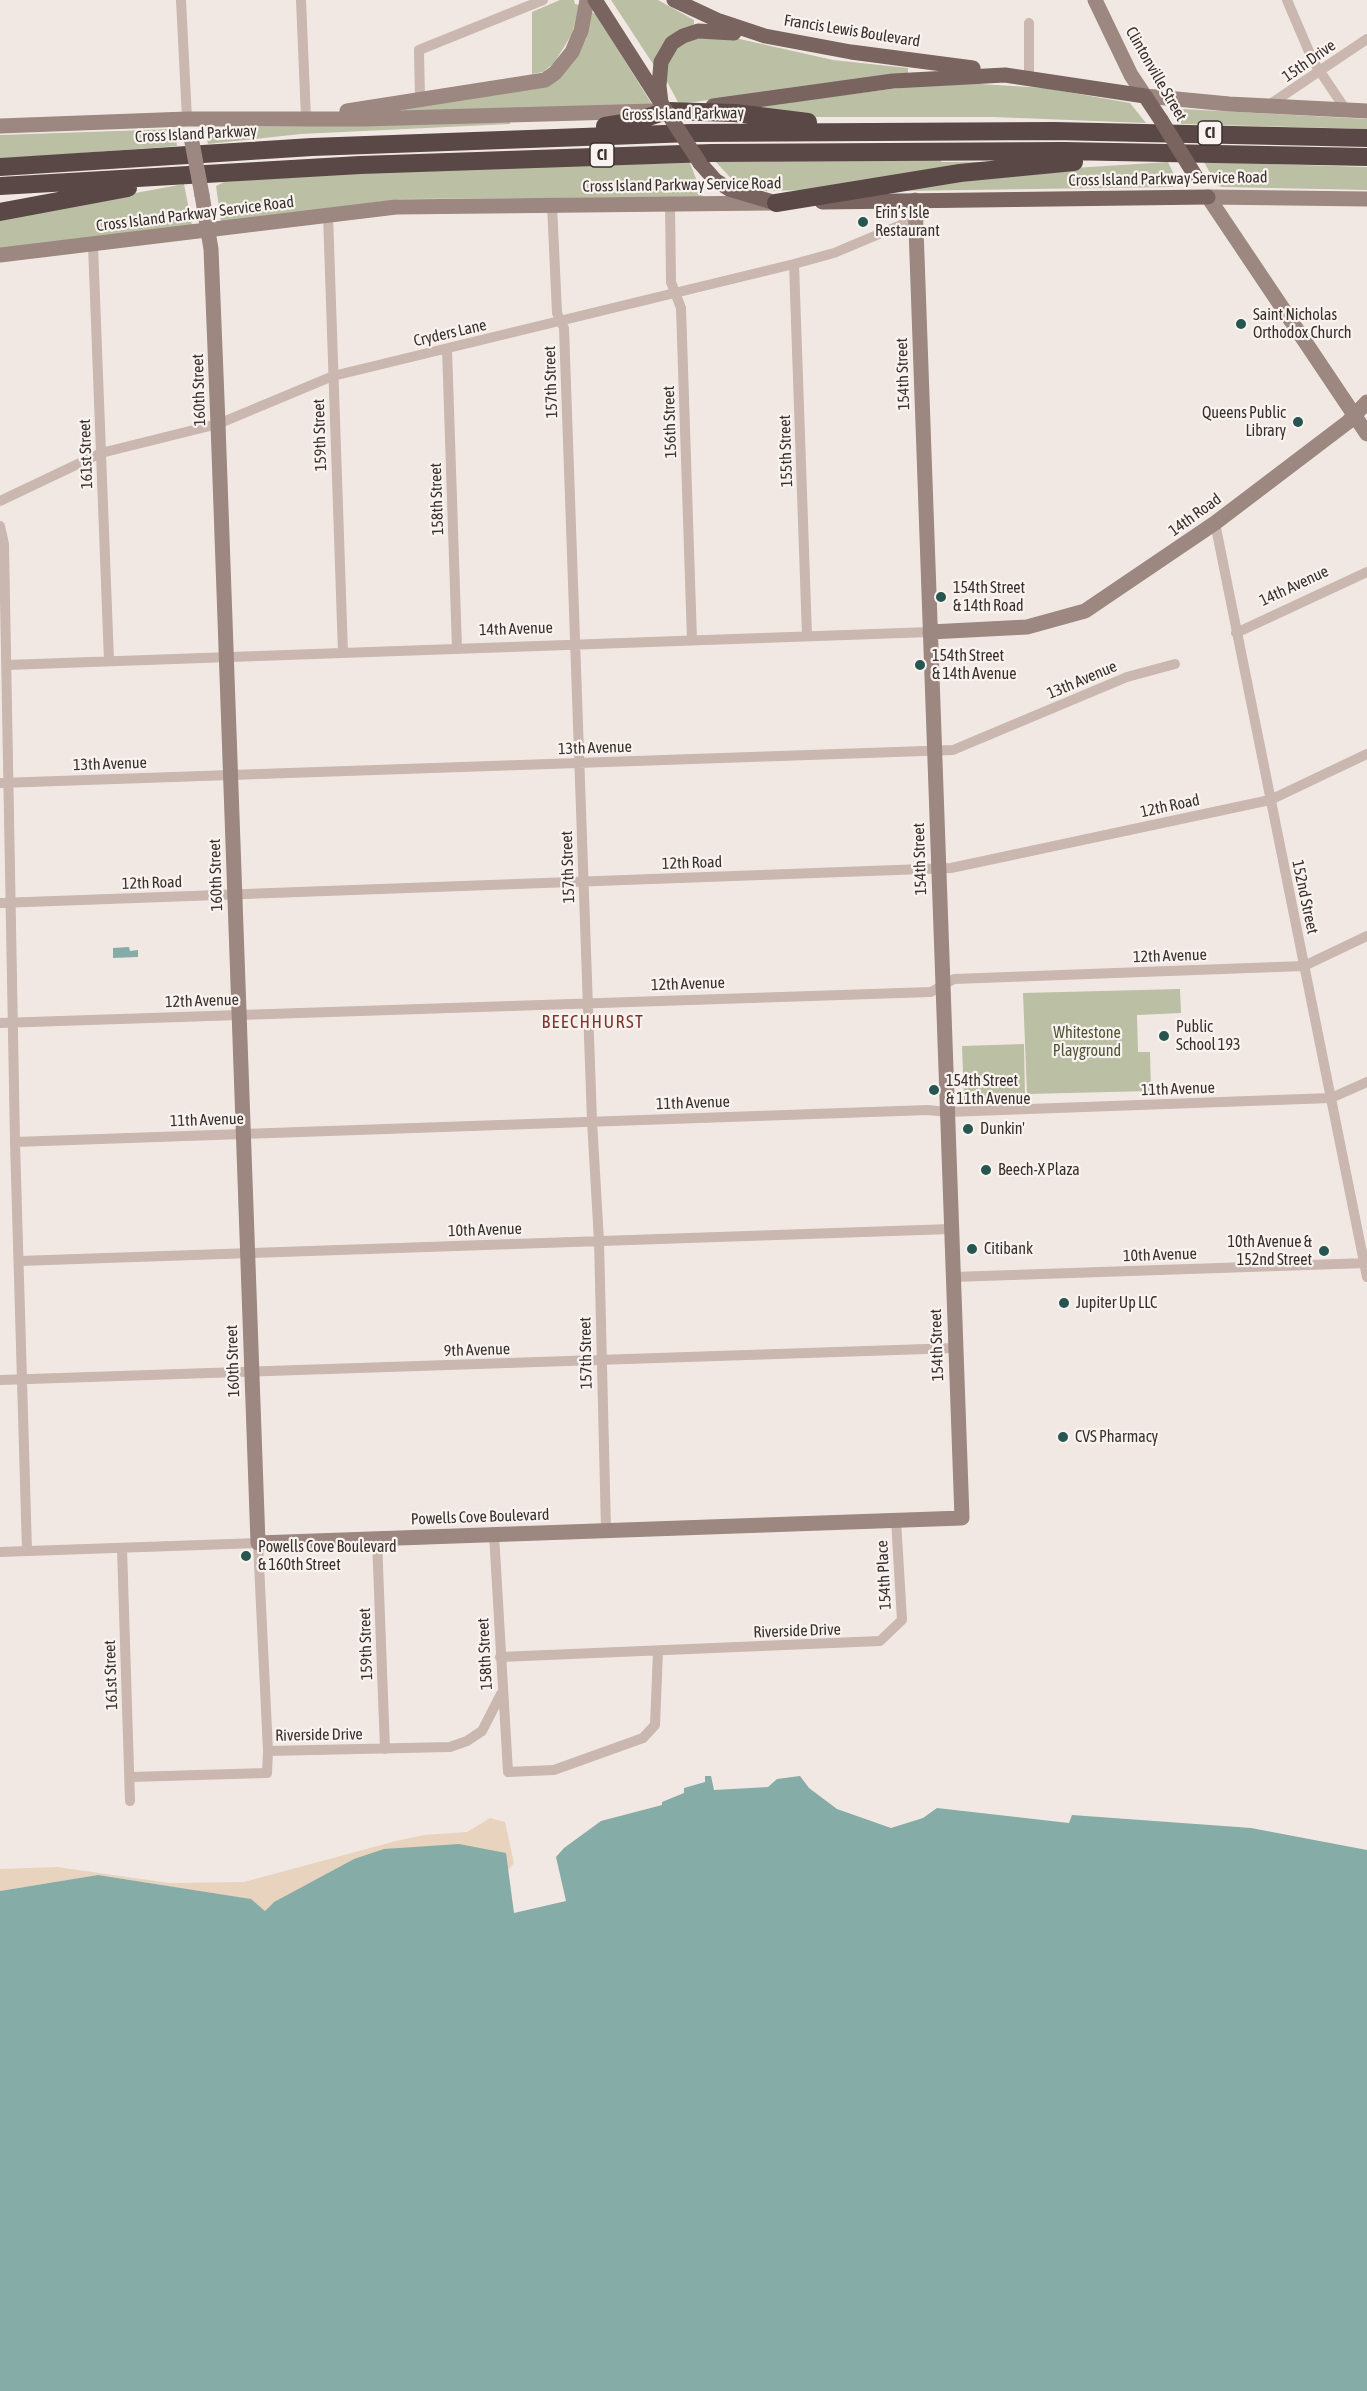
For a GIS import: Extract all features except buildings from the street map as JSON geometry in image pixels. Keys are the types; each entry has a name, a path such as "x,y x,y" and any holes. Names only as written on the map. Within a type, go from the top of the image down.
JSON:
{"highway":[{"path":"403,143 612,125 664,107 909,131"},
{"name":"Cross Island Parkway","path":"0,167 403,143 583,136 909,131 1154,132 1367,138"},
{"name":"CI","path":"0,186 220,172 513,158 747,152 1206,153 1367,157"},
{"path":"776,203 990,169 1206,153"},
{"path":"0,212 220,172"}],"main road":[{"path":"595,0 711,177 725,188 776,203"},
{"name":"Francis Lewis Boulevard","path":"674,0 733,26 799,43 1029,76"},
{"path":"664,107 659,82 663,56 669,46 687,34 721,31 799,43"},
{"path":"664,107 926,77 993,75 1029,76 1145,96"},
{"name":"Clintonville Street","path":"1145,96 1208,197"},
{"name":"Cross Island Parkway Service Road","path":"776,203 1208,197"}],"street":[{"name":"160th Street","path":"181,0 187,119 209,231 227,657 251,1373 268,1751"},
{"path":"301,0 306,118"},
{"path":"420,99 419,50 543,0"},
{"path":"306,118 532,83 549,78 562,66 575,46 587,0"},
{"name":"Clintonville Street","path":"1095,0 1131,75 1145,96"},
{"path":"1287,0 1313,61 1346,110"},
{"path":"1029,23 1029,76"},
{"name":"15th Drive","path":"1266,106 1321,72 1367,39"},
{"path":"1145,96 1266,106 1367,111"},
{"path":"0,126 664,107"},
{"name":"Clintonville Street","path":"1208,197 1367,434"},
{"name":"Cross Island Parkway Service Road","path":"1208,197 1367,199"},
{"name":"154th Street","path":"915,200 962,1518"},
{"name":"Cross Island Parkway Service Road","path":"0,255 406,206 776,203"},
{"name":"156th Street","path":"670,204 671,282 681,308 692,640"},
{"name":"157th Street","path":"552,205 557,313 564,328 592,1121 599,1241 606,1530"},
{"name":"159th Street","path":"328,215 343,653"},
{"name":"Cryders Lane","path":"0,501 101,453 218,424 333,376 794,264 834,253 915,219"},
{"name":"161st Street","path":"93,245 109,661"},
{"name":"155th Street","path":"794,264 807,636"},
{"name":"158th Street","path":"447,348 457,649"},
{"name":"14th Road","path":"1027,627 1085,611 1215,524 1355,414 1367,402"},
{"name":"152nd Street","path":"1215,524 1367,1277"},
{"path":"0,526 4,783 12,903 15,1142 27,1551"},
{"name":"14th Avenue","path":"1236,633 1367,572"},
{"name":"14th Avenue","path":"4,668 109,661 1027,627"},
{"name":"13th Avenue","path":"4,783 953,750 1127,677 1175,664"},
{"name":"12th Road","path":"0,903 938,869 1270,800 1367,754"},
{"name":"12th Avenue","path":"0,1023 929,992 954,979 1304,966 1367,936"},
{"name":"11th Avenue","path":"15,1142 916,1110 946,1112 1331,1098 1367,1082"},
{"name":"10th Avenue","path":"19,1261 951,1229"},
{"name":"10th Avenue","path":"953,1278 1366,1263"},
{"name":"9th Avenue","path":"0,1380 956,1348"},
{"name":"Powells Cove Boulevard","path":"0,1552 962,1518"},
{"name":"154th Place","path":"866,1644 880,1641 902,1620 896,1520"},
{"name":"158th Street","path":"494,1534 508,1772 554,1770 643,1738 655,1725 657,1651"},
{"name":"159th Street","path":"377,1539 385,1749"},
{"name":"161st Street","path":"122,1548 130,1801"},
{"name":"Riverside Drive","path":"500,1657 866,1644"},
{"name":"Riverside Drive","path":"130,1777 267,1773 268,1751 450,1747 467,1741 482,1731 502,1691"}],"green space":[{"path":"560,0 574,0 575,4 579,5 572,34 554,63 543,72 532,74 532,12"},
{"path":"611,0 658,0 694,20 694,24 655,67"},
{"path":"592,13 595,13 653,106 405,111 386,109 535,89 571,65 586,39"},
{"path":"735,38 833,60 908,68 908,73 679,104 664,76 672,50 685,39"},
{"path":"948,82 1045,88 1130,103 1146,123 993,117 817,117 783,115 746,107"},
{"path":"1183,109 1367,119 1367,129 1181,124 1178,115"},
{"path":"510,122 510,124 301,134 208,144 205,131 208,128"},
{"path":"175,129 177,146 0,159 0,135"},
{"path":"939,159 942,162 1010,162 813,190 765,191 737,185 716,162"},
{"path":"1168,162 1177,181 1173,187 898,191 1011,172"},
{"path":"1204,162 1367,167 1367,190 1222,187 1217,185"},
{"path":"690,163 703,197 401,199 221,222 216,186 224,182 291,176 533,166"},
{"path":"184,184 192,225 0,248 0,218"},
{"name":"Whitestone Playground","path":"1180,989 1181,1013 1137,1015 1138,1052 1150,1052 1151,1091 1027,1094 1023,993"},
{"path":"1024,1044 1025,1098 964,1100 962,1046"}],"sand":[{"path":"490,1818 505,1822 514,1863 506,1873 354,1859 274,1902 265,1911 250,1899 98,1875 0,1891 0,1869 57,1867 170,1883 244,1882 396,1841 424,1835 467,1832"}],"water":[{"path":"129,947 130,951 138,950 138,957 113,958 113,948"},
{"path":"705,1776 711,1776 714,1790 768,1787 777,1779 800,1776 809,1788 837,1809 891,1828 923,1818 937,1808 1069,1823 1072,1815 1251,1828 1367,1850 1367,2391 0,2391 0,1891 98,1875 251,1899 265,1911 274,1902 354,1859 384,1849 459,1844 506,1853 514,1913 566,1901 556,1857 564,1848 601,1821 662,1805 662,1802 684,1793 684,1788 705,1782"}],"place":[{"name":"Erin’s Isle Restaurant","path":"863,222"},
{"name":"Saint Nicholas Orthodox Church","path":"1241,324"},
{"name":"Queens Public Library","path":"1298,422"},
{"name":"154th Street & 14th Road","path":"941,597"},
{"name":"154th Street & 14th Avenue","path":"920,665"},
{"name":"Public School 193","path":"1164,1036"},
{"name":"154th Street & 11th Avenue","path":"934,1090"},
{"name":"Dunkin'","path":"968,1129"},
{"name":"Beech-X Plaza","path":"986,1170"},
{"name":"Citibank","path":"972,1249"},
{"name":"10th Avenue & 152nd Street","path":"1324,1251"},
{"name":"Jupiter Up LLC","path":"1064,1303"},
{"name":"CVS Pharmacy","path":"1063,1437"},
{"name":"Powells Cove Boulevard & 160th Street","path":"246,1556"}],"district":[{"name":"BEECHHURST","path":"593,1022"}]}
